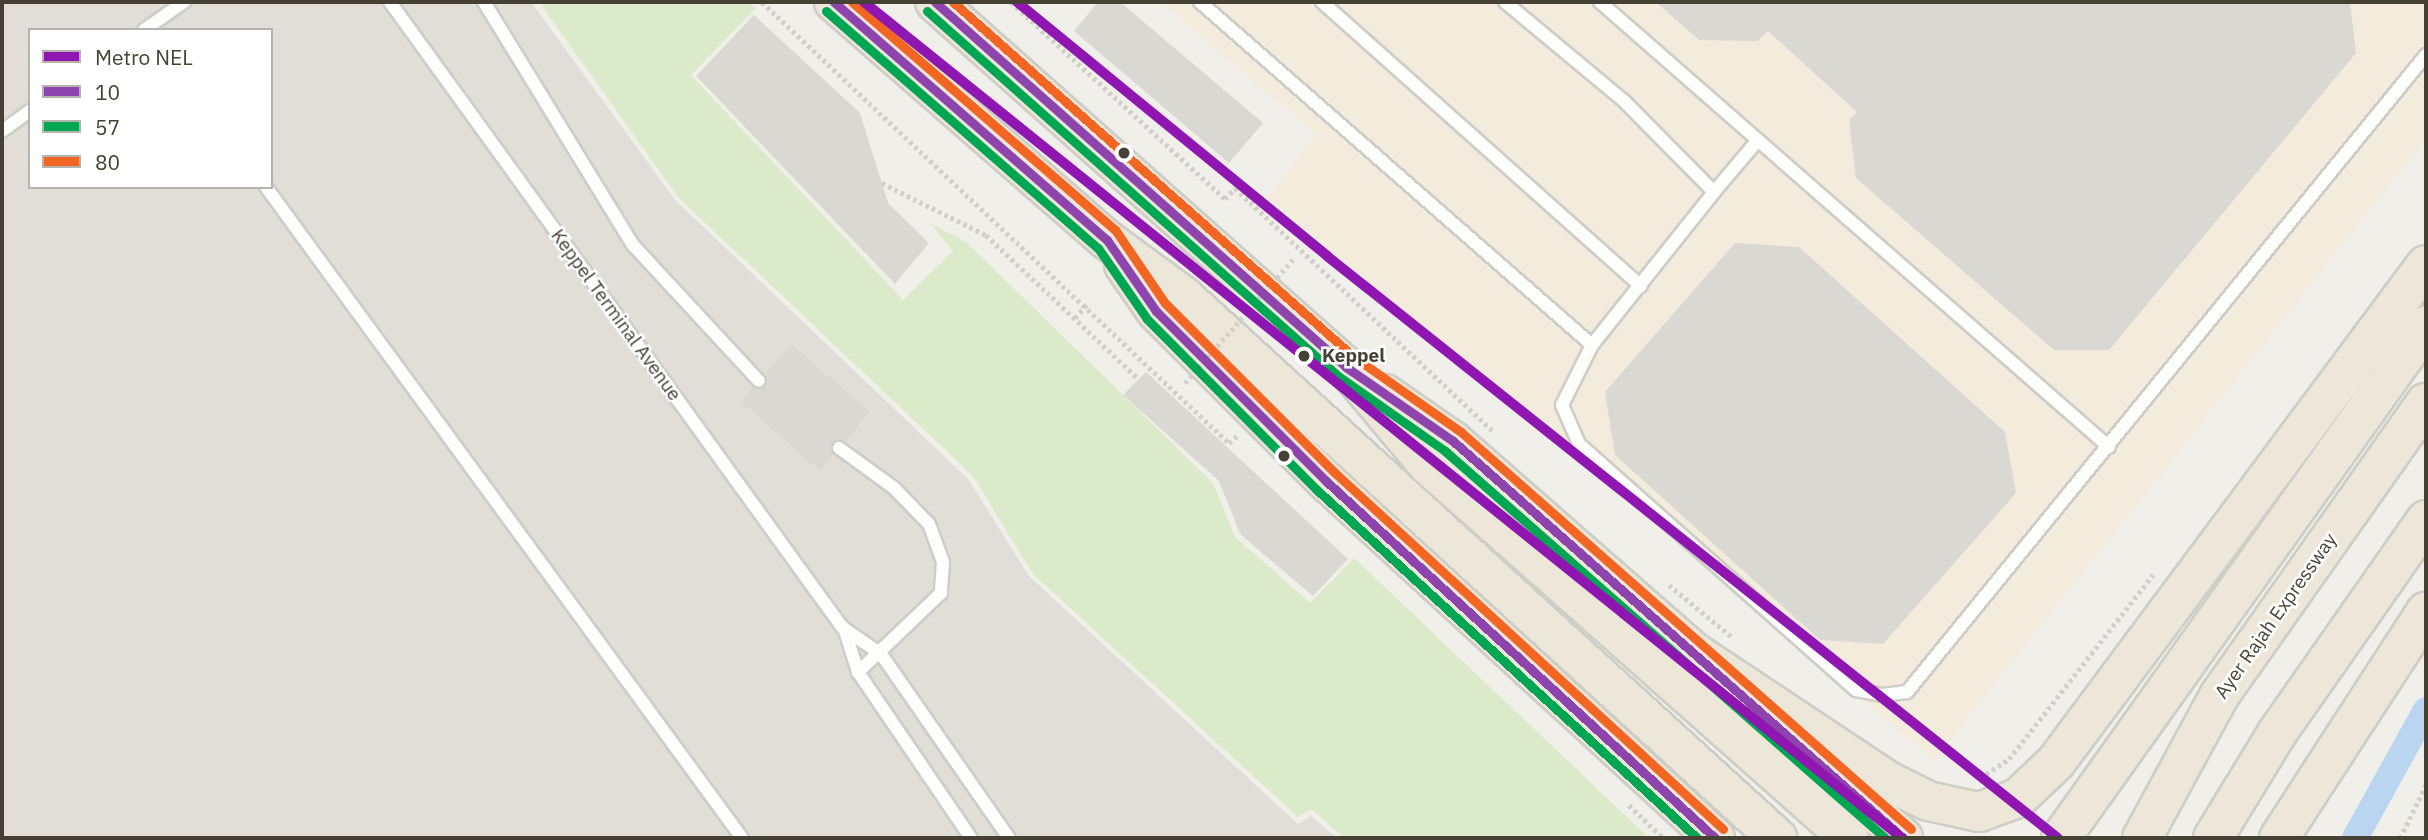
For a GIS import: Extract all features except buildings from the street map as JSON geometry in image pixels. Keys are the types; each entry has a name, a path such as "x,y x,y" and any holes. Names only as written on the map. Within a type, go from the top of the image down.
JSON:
{"highway":[{"path":"834,2 1107,240 1182,295 1777,838"},
{"path":"934,2 1346,367 1453,441 1903,838"},
{"path":"1107,240 1156,311 1326,481 1715,838"},
{"path":"1694,652 1890,782 1927,801 1979,812 2018,798 2035,784 2078,733 2426,265"},
{"path":"2061,838 2426,326"},
{"path":"1346,367 1427,464 1849,838"},
{"name":"Ayer Rajah Expressway","path":"2142,838 2219,696 2426,403"},
{"path":"2213,838 2277,733 2426,520"},
{"path":"2279,838 2426,612"}],"lane":[{"path":"149,28 184,2"},
{"name":"Keppel Terminal Avenue","path":"390,2 844,628 858,672 971,838"},
{"path":"484,2 633,245 759,381"},
{"path":"1200,2 1592,345"},
{"path":"1322,2 1641,286"},
{"path":"1505,2 1624,101 1714,192"},
{"path":"1600,2 2109,447"},
{"path":"1758,140 1592,345 1562,405 1579,444 1856,690 1882,695 1907,692 1926,674 2426,55"},
{"path":"2,131 28,112"},
{"path":"267,189 742,838"},
{"path":"839,448 894,488 929,524 943,562 941,593 881,654 858,672"},
{"name":"Keppel Terminal Avenue","path":"844,628 881,654 1009,838"}],"path":[{"path":"762,2 1087,304 1229,443 1238,435"},
{"path":"1011,2 1225,199 1236,188 1503,441"},
{"path":"882,183 986,235 1139,379"},
{"path":"1185,383 1294,258"},
{"path":"1074,318 1087,304"},
{"path":"1974,782 2009,760 2157,570"},
{"path":"1658,576 1743,646"},
{"path":"2400,838 2426,785"}],"shaded area":[{"path":"2,2 531,2 675,200 968,479 1029,576 1298,824 1311,816 1337,838 2,838"},
{"path":"1160,2 2426,2 2426,140 1934,761 1268,197 1316,134"}],"green space":[{"path":"539,2 748,2 756,8 691,75 903,300 953,251 931,224 966,242 1213,483 1235,537 1310,603 1354,558 1649,838 1344,838 1311,809 1298,817 1033,574 973,476 678,197"}],"waterway":[{"path":"2355,838 2426,710"}],"metro line":[{"name":"NEL","path":"864,2 1902,838"},
{"name":"NEL","path":"1017,2 1327,256 2058,838"}],"transit line":[{"name":"10","path":"834,2 1107,240 1156,311 1326,481 1715,838"},
{"name":"80","path":"852,2 1116,231 1165,303 1334,472 1723,829"},
{"name":"10","path":"935,2 1346,367 1453,441 1903,838"},
{"name":"80","path":"953,2 1354,357 1461,432 1911,829"},
{"name":"57","path":"826,11 1098,248 1147,319 1317,490 1697,838"},
{"name":"57","path":"927,11 1338,376 1445,451 1885,838"}],"place":[{"name":"Keppel","path":"1304,356"}]}
